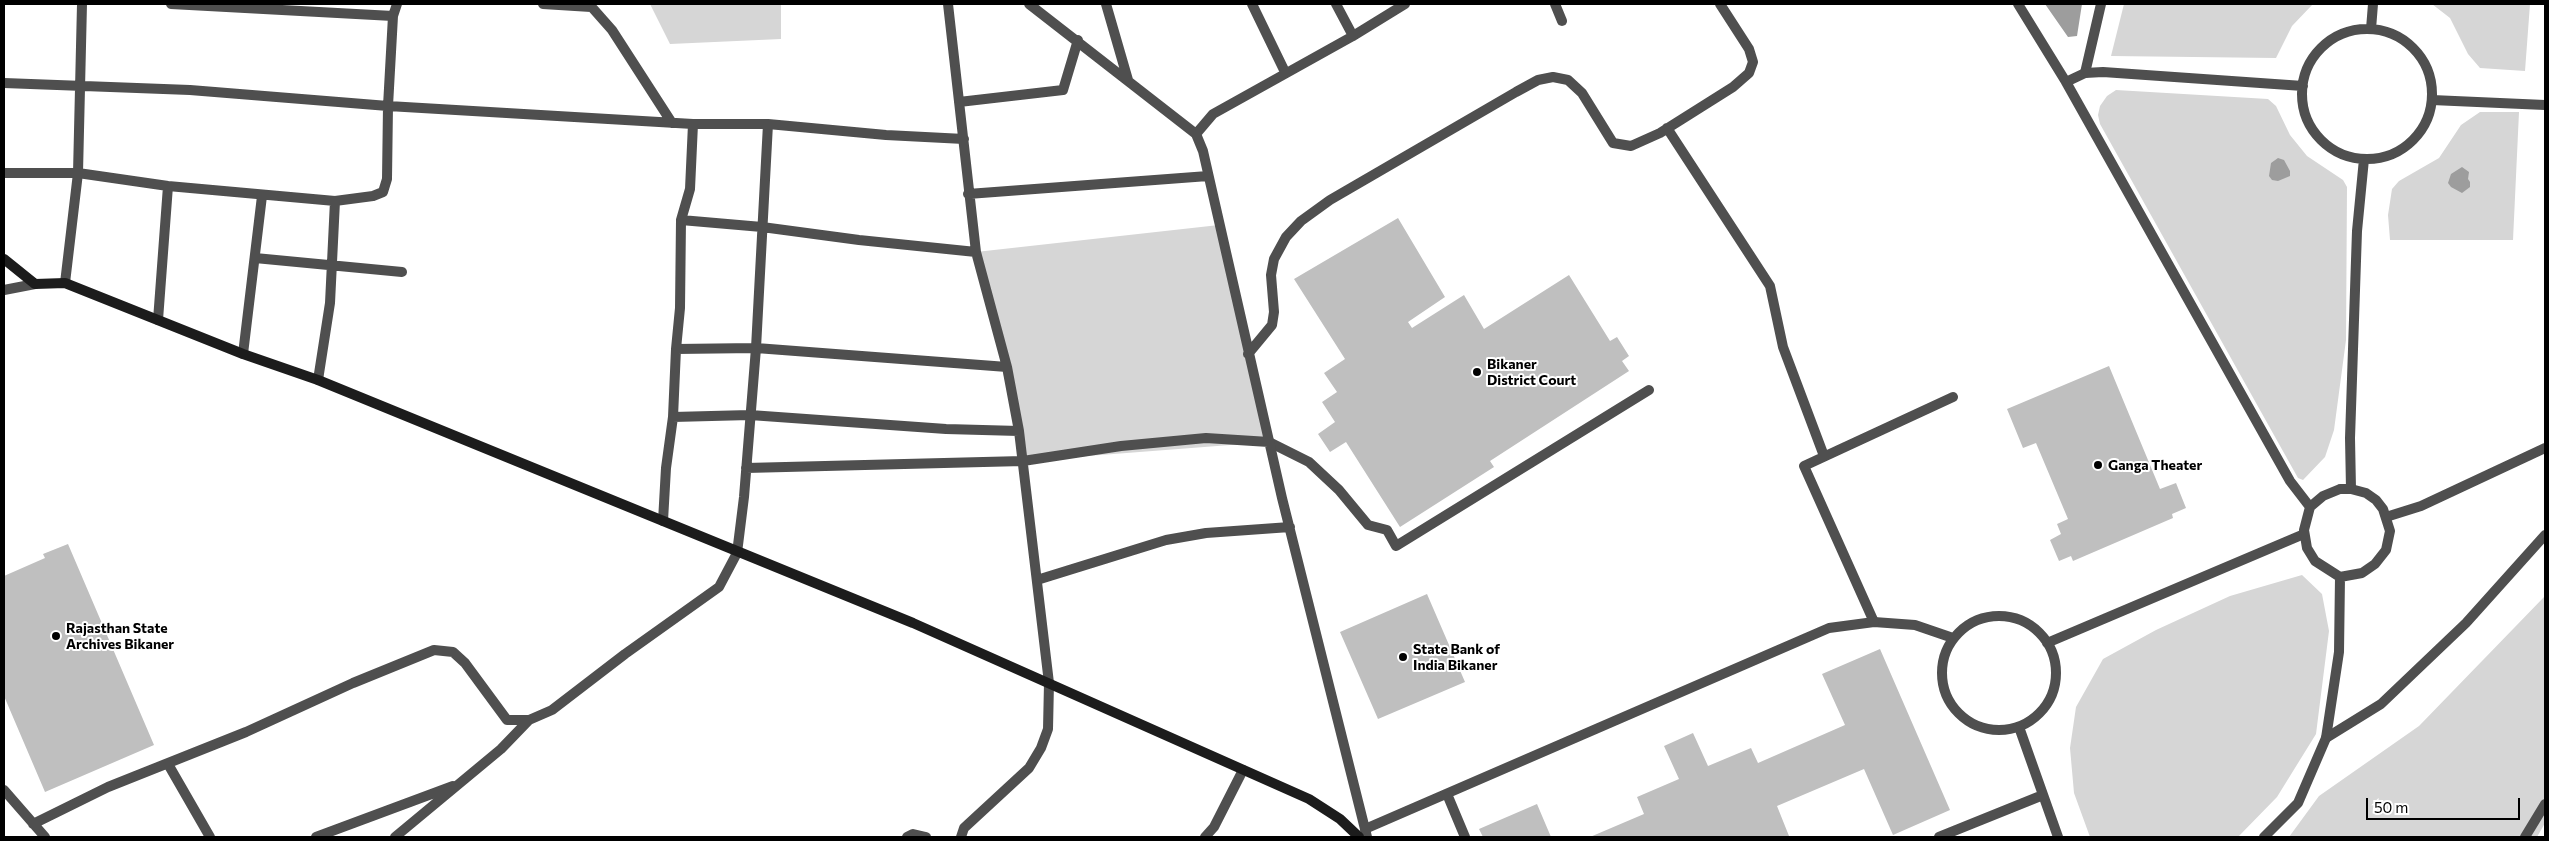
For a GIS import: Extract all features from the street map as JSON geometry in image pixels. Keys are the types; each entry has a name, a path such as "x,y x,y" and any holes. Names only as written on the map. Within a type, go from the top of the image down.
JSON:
{"street":[{"path":"66,283 78,173 82,4"},
{"path":"170,4 393,16"},
{"path":"4,173 78,173 168,186 262,196 335,201 374,196 382,192 387,179 388,106 393,16 397,4"},
{"path":"543,4 590,5 612,30 672,122"},
{"path":"948,4 976,252 1007,367 1019,431 1049,683 1048,729 1033,762 1011,786 964,828 960,837"},
{"path":"1029,4 1078,40 1196,134 1208,176 1248,354 1363,834"},
{"path":"1106,4 1128,80"},
{"path":"1252,4 1285,72"},
{"path":"1336,4 1353,36"},
{"path":"1196,134 1213,114 1285,72 1353,36 1405,4"},
{"path":"1555,4 1562,21"},
{"path":"1248,354 1272,326 1274,312 1271,275 1274,259 1286,237 1301,221 1330,200 1538,80 1553,77 1568,80 1582,93 1613,143 1630,146 1644,142 1733,87 1749,73 1753,62 1749,49 1720,4"},
{"path":"2018,4 2066,82 2290,481 2310,507"},
{"path":"2085,73 2101,4"},
{"path":"2372,29 2373,4"},
{"path":"2361,29 2372,29 2396,36 2416,52 2429,74 2432,100 2425,124 2410,144 2389,156 2364,159 2338,153 2317,136 2305,113 2303,86 2309,65 2322,47 2340,35 2361,29"},
{"path":"959,102 1063,90 1078,40"},
{"path":"2066,82 2085,73 2104,72 2303,86"},
{"path":"4,83 190,90 388,106 693,124 768,124 886,135 964,139"},
{"path":"2432,100 2545,105"},
{"path":"663,521 666,468 673,417 680,308 680,220 690,189 693,124"},
{"path":"395,837 501,749 529,720 552,710 625,654 719,587 737,553 756,348 768,124"},
{"path":"1667,128 1770,286 1783,347 1824,456"},
{"path":"2351,489 2350,438 2357,232 2364,159"},
{"path":"968,194 1208,176"},
{"path":"158,320 168,186"},
{"path":"243,354 262,196"},
{"path":"318,380 330,303 335,201"},
{"path":"680,220 762,226 859,240 976,252"},
{"path":"255,258 402,272"},
{"path":"4,259 35,284"},
{"path":"4,290 35,284 66,283 243,354 318,380 737,553 913,623 1308,799 1363,834"},
{"path":"676,349 756,348 1007,367"},
{"path":"746,468 1023,461 1122,446 1206,438 1269,442 1309,462 1339,490 1368,525 1387,530 1396,546 1649,390"},
{"path":"1874,622 1804,466 1953,398"},
{"path":"673,417 750,415 946,429 1019,431"},
{"path":"2386,517 2421,506 2545,448"},
{"path":"2340,489 2351,489 2366,493 2376,500 2386,517 2390,531 2386,550 2376,564 2362,572 2340,577 2315,561 2307,548 2304,534 2310,507 2323,496 2340,489"},
{"path":"1037,580 1166,540 1206,533 1290,527"},
{"path":"2047,642 2304,534"},
{"path":"2326,738 2381,704 2466,623 2545,535"},
{"path":"2264,837 2298,804 2326,738 2339,652 2340,577"},
{"path":"2001,615 2019,619 2035,629 2047,642 2054,661 2055,681 2049,700 2036,716 2019,726 2001,730 1983,728 1966,720 1953,707 1944,691 1941,673 1944,654 1953,638 1966,626 1983,618 2001,615"},
{"path":"1363,834 1446,794 1828,628 1874,622 1915,625 1953,638"},
{"path":"33,824 108,787 168,764 371,675 434,650 453,652 466,663 508,720 529,720"},
{"path":"2019,726 2058,837"},
{"path":"168,764 210,837"},
{"path":"1205,837 1214,827 1243,770"},
{"path":"316,837 460,783"},
{"path":"4,790 8,803 45,837"},
{"path":"1446,794 1465,837"},
{"path":"1939,837 2043,795"},
{"path":"2525,837 2545,804"},
{"path":"907,837 913,834 926,837"}],"shaded area":[{"path":"650,4 781,4 781,39 670,44"},
{"path":"2045,4 2082,4 2077,36 2068,37"},
{"path":"2124,4 2313,4 2292,26 2276,58 2111,56"},
{"path":"2432,4 2530,4 2525,71 2480,68 2468,54 2450,18"},
{"path":"2116,90 2268,99 2276,106 2290,135 2307,156 2343,180 2347,187 2346,340 2334,430 2325,457 2303,480 2298,478 2100,124 2098,115 2100,106 2107,96"},
{"path":"2480,112 2519,112 2513,240 2390,240 2388,215 2392,189 2399,181 2439,158 2461,125"},
{"path":"2278,158 2284,160 2290,171 2290,176 2278,181 2272,180 2269,176 2271,163"},
{"path":"2462,167 2469,172 2470,187 2462,193 2451,187 2448,183 2451,174"},
{"path":"1219,225 1269,442 1023,461 976,252"},
{"path":"2302,575 2322,594 2329,631 2316,734 2277,797 2238,837 2090,837 2074,793 2070,748 2076,707 2103,659 2156,630 2230,596"},
{"path":"2545,596 2545,823 2537,837 2289,837 2319,796 2419,726"}],"building":[{"name":"Bikaner District Court","path":"1398,218 1445,297 1408,322 1412,328 1464,295 1484,329 1569,275 1610,341 1617,337 1629,356 1622,361 1629,371 1490,461 1494,467 1400,527 1346,442 1330,452 1318,434 1335,422 1322,402 1337,392 1324,373 1345,359 1294,279"},
{"name":"Ganga Theater","path":"2109,366 2160,489 2176,483 2186,508 2172,514 2173,518 2073,561 2071,556 2059,561 2050,540 2061,534 2057,524 2068,519 2036,443 2023,448 2007,409"},
{"name":"Rajasthan State Archives Bikaner","path":"68,544 154,745 45,792 4,696 4,576 45,558 43,554"},
{"name":"State Bank of India Bikaner","path":"1427,594 1465,682 1378,719 1340,632"},
{"path":"1880,649 1950,810 1893,835 1864,769 1777,806 1789,836 1786,837 1590,837 1644,814 1637,797 1679,779 1664,746 1693,733 1708,766 1751,748 1758,763 1845,725 1822,674"},
{"path":"1537,804 1551,837 1483,837 1479,829"}],"place":[{"name":"Bikaner District Court","path":"1477,372"},
{"name":"Ganga Theater","path":"2098,465"},
{"name":"Rajasthan State Archives Bikaner","path":"56,636"},
{"name":"State Bank of India Bikaner","path":"1403,657"}]}
